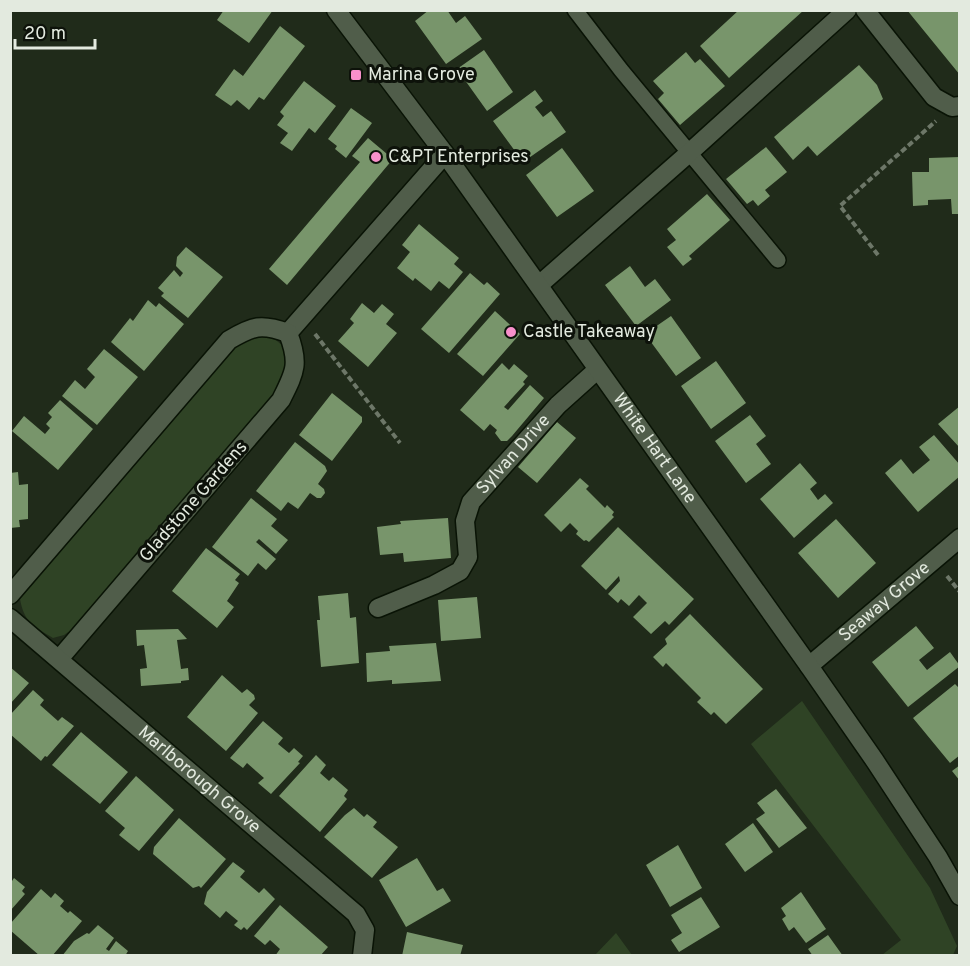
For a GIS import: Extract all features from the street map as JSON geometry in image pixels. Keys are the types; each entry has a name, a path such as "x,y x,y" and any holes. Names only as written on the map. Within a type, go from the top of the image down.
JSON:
{"street":[{"name":"White Hart Lane","path":"336,10 445,154 809,666 875,761 938,857 960,896"},
{"path":"539,285 847,10"},
{"path":"865,10 934,97 956,107"},
{"path":"10,596 229,339 249,328 272,327 288,333 445,154"},
{"name":"Gladstone Gardens","path":"60,658 281,400 296,372 294,347 288,333"},
{"name":"Sylvan Drive","path":"378,608 434,585 460,571 468,557 465,521 471,502 558,405 597,370"},
{"name":"Seaway Grove","path":"809,666 960,538"},
{"name":"Marlborough Grove","path":"10,618 60,658 356,915 365,930 362,956"}],"lane":[{"path":"575,10 778,260"}],"path":[{"path":"878,255 840,206 956,107"},
{"path":"301,317 400,442"}],"green space":[{"path":"271,336 283,346 287,367 280,386 74,628 64,635 53,638 35,626 24,613 20,599 236,347 252,338"},
{"path":"802,701 930,888 957,946 953,955 882,955 901,940 751,744"},
{"path":"616,933 632,955 595,955"}],"building":[{"path":"224,10 273,10 249,43 217,20"},
{"path":"429,10 447,10 456,23 465,16 482,39 446,64 415,21"},
{"path":"739,10 804,10 729,78 700,46"},
{"path":"907,10 960,10 960,75"},
{"path":"280,26 305,46 264,100 259,97 249,110 237,100 231,106 215,95 234,69 243,76"},
{"path":"484,50 513,92 487,111 457,69"},
{"path":"686,52 695,63 700,59 725,86 680,125 658,99 664,93 653,81"},
{"path":"859,65 877,85 883,99 817,156 808,146 793,160 774,137"},
{"path":"304,81 336,106 315,133 309,128 292,151 280,143 288,133 277,125 284,116 280,112"},
{"path":"535,90 543,101 535,107 543,117 551,111 566,132 523,162 493,121"},
{"path":"351,108 372,123 346,158 328,139"},
{"path":"368,138 393,159 287,285 269,269 360,162 352,156"},
{"path":"766,147 787,172 765,190 770,196 758,206 753,200 747,204 726,179"},
{"path":"562,148 594,191 557,217 526,175"},
{"path":"960,157 960,214 952,214 951,199 928,200 928,205 913,206 912,172 929,172 929,158"},
{"path":"707,194 730,220 689,256 692,259 683,266 667,247 676,240 667,229"},
{"path":"419,224 459,258 454,264 463,272 449,289 439,281 431,291 415,278 413,281 397,268 410,252 402,245"},
{"path":"186,247 223,277 188,318 161,296 164,293 158,288 174,270 180,277 183,273 176,266 177,257"},
{"path":"630,266 645,287 655,279 671,300 636,326 605,285"},
{"path":"470,273 484,285 487,282 500,294 449,353 421,329"},
{"path":"148,300 156,307 159,303 184,324 144,371 111,342 130,318 133,321"},
{"path":"362,303 374,313 382,304 394,314 386,324 397,333 368,367 338,341 354,323 350,319"},
{"path":"495,311 520,334 483,376 457,354"},
{"path":"671,316 701,358 676,376 645,334"},
{"path":"104,349 138,377 97,425 62,396 75,380 85,389 95,377 87,369"},
{"path":"716,361 746,403 711,429 681,386"},
{"path":"502,363 509,370 514,364 528,376 523,382 525,384 504,407 508,410 530,385 544,398 507,441 501,441 495,433 497,430 490,424 484,431 460,410"},
{"path":"332,393 362,417 362,422 332,461 299,435"},
{"path":"60,400 93,429 58,470 12,431 24,416 45,434 50,428 46,424 52,417 48,413"},
{"path":"960,406 960,448 938,424"},
{"path":"750,415 766,436 756,444 771,464 746,483 715,441"},
{"path":"557,422 576,438 537,483 518,467"},
{"path":"934,435 960,465 960,476 918,512 885,473 901,459 913,474 930,460 919,447"},
{"path":"295,442 325,466 327,471 318,484 325,493 321,498 317,498 310,493 298,509 288,502 281,511 256,491"},
{"path":"800,463 817,483 810,489 818,500 825,494 833,503 794,538 760,499"},
{"path":"18,472 19,485 28,484 28,519 19,520 20,527 10,528 10,473"},
{"path":"580,478 589,486 586,489 605,508 607,505 614,512 612,515 614,517 589,542 576,534 578,531 570,523 561,532 544,515"},
{"path":"251,498 277,519 271,526 288,540 276,554 259,539 256,542 276,559 266,570 258,563 248,576 212,547"},
{"path":"448,518 451,558 404,562 403,553 380,555 377,527 401,524 400,521"},
{"path":"836,519 876,563 838,598 798,553"},
{"path":"618,527 694,599 669,625 665,621 651,634 633,617 647,603 639,595 629,606 621,599 618,603 608,594 620,581 619,576 606,590 581,566"},
{"path":"206,548 240,574 235,580 239,583 227,601 234,607 217,628 172,591"},
{"path":"348,593 350,618 356,617 359,663 321,667 317,620 320,620 318,596"},
{"path":"477,597 481,638 441,641 438,600"},
{"path":"690,614 763,689 726,724 714,712 711,715 697,702 701,698 666,663 663,667 653,657 667,644 665,639"},
{"path":"916,626 934,648 919,660 927,670 950,652 960,666 908,707 872,662"},
{"path":"178,629 187,639 177,640 181,669 188,668 189,680 181,681 181,683 141,686 140,669 147,668 144,645 137,646 136,630"},
{"path":"436,643 441,681 392,684 392,680 367,682 366,653 390,651 389,646"},
{"path":"10,667 29,683 10,704"},
{"path":"222,675 242,693 247,689 254,695 255,699 249,705 258,713 226,751 187,717"},
{"path":"955,684 960,689 960,755 950,763 913,718"},
{"path":"33,690 44,700 40,705 58,721 62,717 74,726 41,761 10,734 10,715"},
{"path":"263,721 283,738 278,744 289,753 294,748 303,756 298,762 300,763 271,794 258,783 264,778 247,763 243,768 230,758"},
{"path":"81,732 128,772 100,804 52,765"},
{"path":"316,755 326,765 320,773 329,781 333,777 348,790 344,796 347,799 320,832 279,796"},
{"path":"960,765 960,781 952,771"},
{"path":"136,776 174,810 139,851 119,835 125,828 105,811"},
{"path":"776,789 807,828 779,848 756,819 765,813 757,803"},
{"path":"354,808 364,817 367,814 377,822 373,827 398,847 372,878 324,837"},
{"path":"179,818 226,859 201,888 199,886 193,888 153,854 154,847"},
{"path":"753,823 773,852 745,872 725,844"},
{"path":"678,845 702,888 670,907 646,865"},
{"path":"417,858 437,891 443,888 451,901 406,927 379,880"},
{"path":"233,862 245,871 240,877 259,893 264,888 275,899 247,930 244,927 241,930 234,925 238,921 226,911 220,918 204,904 207,892"},
{"path":"14,878 25,887 22,891 25,894 10,911 10,880"},
{"path":"41,889 51,898 55,893 64,901 60,906 82,921 52,956 40,956 10,930 10,924"},
{"path":"801,892 826,929 806,943 794,927 789,931 782,919 786,916 781,908"},
{"path":"701,897 720,927 679,952 671,940 682,933 671,915"},
{"path":"280,905 328,947 320,956 275,956 280,949 270,940 265,945 254,936"},
{"path":"98,925 114,938 106,949 109,951 116,941 128,951 125,956 62,956 74,941 89,934"},
{"path":"407,932 463,945 460,956 402,956"},
{"path":"828,935 843,956 813,956 808,949"}],"place":[{"name":"Marina Grove","path":"356,75"},
{"name":"C&PT Enterprises","path":"376,157"},
{"name":"Castle Takeaway","path":"511,332"}]}
